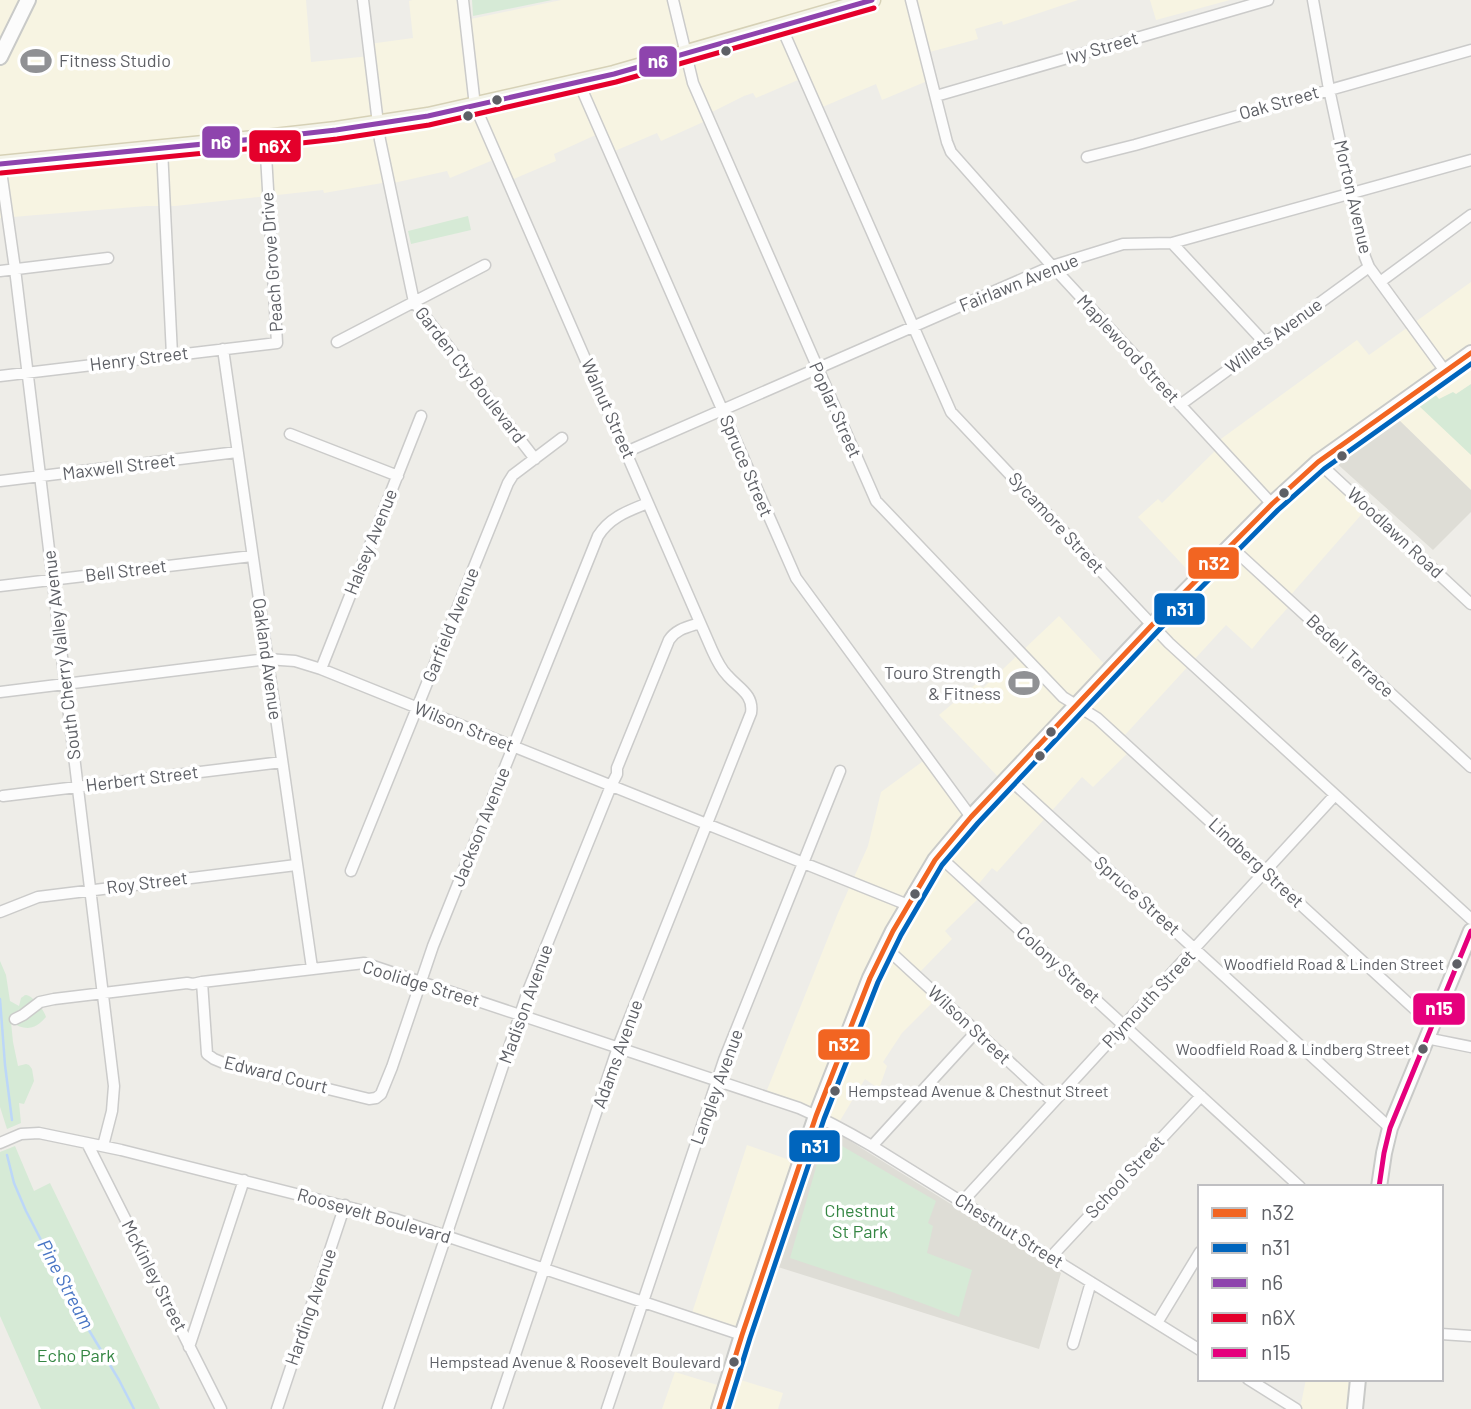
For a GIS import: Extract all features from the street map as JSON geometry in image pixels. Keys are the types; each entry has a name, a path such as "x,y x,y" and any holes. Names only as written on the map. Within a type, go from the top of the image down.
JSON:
{"main road":[{"path":"0,57 28,0"},
{"path":"0,164 265,138 428,116 579,83 781,26 825,6 872,0"},
{"path":"719,1409 816,1116 870,978 924,877 954,836 1007,777 1229,545 1318,462 1471,353"},
{"path":"1378,1185 1391,1128 1471,930"},
{"path":"1355,1409 1358,1381"}],"street":[{"name":"Garden Cty Boulevard","path":"363,0 386,172 414,302 535,459"},
{"name":"Walnut Street","path":"463,0 475,106 721,668 749,696 753,704"},
{"name":"Poplar Street","path":"673,0 692,83 876,501 1063,697 1076,706"},
{"name":"Maplewood Street","path":"911,0 951,152 1052,266 1272,504"},
{"name":"Ivy Street","path":"936,96 1268,0"},
{"name":"Morton Avenue","path":"1313,0 1361,246 1369,267 1445,371"},
{"name":"Sycamore Street","path":"781,26 951,412 1170,643 1471,919"},
{"name":"Oak Street","path":"1087,157 1471,50"},
{"name":"Spruce Street","path":"579,83 796,578 971,817"},
{"name":"Peach Grove Drive","path":"265,138 277,343"},
{"path":"162,149 172,355"},
{"name":"Fairlawn Avenue","path":"626,452 1052,266 1123,244 1172,243 1471,160"},
{"name":"South Cherry Valley Avenue","path":"0,164 41,476 114,1086 112,1111 103,1146"},
{"path":"1380,282 1471,215"},
{"path":"1172,243 1265,343"},
{"path":"0,271 108,258"},
{"path":"337,342 485,265"},
{"name":"Willets Avenue","path":"1180,405 1369,267"},
{"name":"Henry Street","path":"0,376 277,343"},
{"name":"Oakland Avenue","path":"223,349 312,968"},
{"name":"Halsey Avenue","path":"321,669 421,416"},
{"path":"290,434 398,476"},
{"name":"Garfield Avenue","path":"351,871 508,483 513,475 562,438"},
{"name":"Maxwell Street","path":"0,481 237,452"},
{"name":"Woodlawn Road","path":"1318,462 1471,604"},
{"name":"Jackson Avenue","path":"376,1098 381,1094 392,1067 421,981 598,536 615,517 648,503"},
{"name":"Bedell Terrace","path":"1229,545 1471,767"},
{"name":"Bell Street","path":"0,586 252,556"},
{"name":"Madison Avenue","path":"388,1409 528,990 669,640 681,629 700,622"},
{"name":"Wilson Street","path":"0,692 267,659 295,661 321,669 908,905"},
{"name":"Adams Avenue","path":"497,1409 618,1048 753,704"},
{"name":"Lindberg Street","path":"1076,706 1097,718 1265,872 1429,1032"},
{"name":"Herbert Street","path":"3,796 282,762"},
{"name":"Langley Avenue","path":"607,1409 717,1081 840,771"},
{"name":"Spruce Street","path":"1007,777 1391,1128"},
{"name":"Plymouth Street","path":"962,1202 1335,795"},
{"name":"Colony Street","path":"939,856 1298,1185"},
{"name":"Roy Street","path":"0,912 38,897 296,865"},
{"name":"Wilson Street","path":"885,947 1054,1102"},
{"name":"Coolidge Street","path":"15,1019 40,1002 364,963 799,1108 816,1116"},
{"name":"Edward Court","path":"202,982 208,1054 214,1059 376,1098"},
{"path":"872,1146 976,1032"},
{"path":"1429,1032 1471,1047"},
{"name":"School Street","path":"1050,1258 1201,1096"},
{"name":"Chestnut Street","path":"816,1116 872,1146 1198,1349"},
{"name":"Roosevelt Boulevard","path":"0,1143 28,1133 39,1133 345,1205 395,1219 742,1335"},
{"name":"McKinley Street","path":"87,1143 221,1409"},
{"path":"189,1347 244,1180"},
{"name":"Harding Avenue","path":"277,1409 345,1205"},
{"path":"1157,1324 1198,1255"},
{"path":"1073,1344 1091,1282"},
{"path":"1443,1334 1471,1336"},
{"path":"1251,1381 1296,1409"}],"shaded area":[{"path":"0,0 306,0 311,62 370,56 369,44 413,38 409,1 412,0 456,0 471,19 561,0 1078,0 1003,25 1002,21 975,29 978,39 926,53 932,79 882,100 876,84 818,109 805,77 756,98 753,93 744,96 708,114 710,119 661,141 657,133 610,153 600,133 554,154 556,161 509,181 498,158 450,178 447,171 389,184 388,182 324,193 323,190 175,206 0,218"},
{"path":"1150,0 1230,0 1156,20"},
{"path":"1471,282 1471,490 1391,413 1319,461 1368,507 1289,597 1293,602 1252,649 1226,625 1124,736 1134,747 1093,787 1082,777 997,872 992,868 976,887 983,894 945,931 952,939 918,974 940,995 902,1033 883,1062 887,1066 879,1089 865,1079 838,1124 765,1095 838,913 868,846 881,792 926,759 969,817 1002,781 939,715 977,683 983,688 1059,616 1108,668 1195,578 1138,517 1158,499 1162,503 1217,449 1214,444 1357,340 1369,355"},
{"path":"1398,419 1471,490 1471,512 1433,550 1334,461"},
{"path":"823,1124 1061,1273 1039,1349 778,1267"},
{"path":"747,1145 798,1163 741,1332 691,1316"},
{"path":"675,1372 724,1387 728,1376 783,1393 778,1409 662,1409"},
{"path":"1306,1381 1357,1381 1354,1409 1300,1409"}],"green space":[{"path":"472,0 552,0 473,16"},
{"path":"468,216 471,230 411,244 408,231"},
{"path":"1471,384 1471,455 1418,405 1434,393 1439,399 1453,392 1456,394"},
{"path":"0,961 6,975 10,1001 19,1006 21,998 29,996 46,1017 30,1028 11,1022 18,1066 29,1065 34,1081 24,1104 19,1103 21,1123 7,1129 0,1107"},
{"name":"Chestnut St Park","path":"825,1136 936,1201 928,1223 933,1226 927,1253 972,1270 959,1317 790,1258"},
{"name":"Echo Park","path":"15,1146 34,1191 50,1183 160,1409 41,1409 0,1316 0,1152"}],"waterway":[{"name":"Pine Stream","path":"0,999 12,1120"},
{"name":"Pine Stream","path":"7,1155 14,1183 26,1211 81,1317 134,1409"}],"transit line":[{"name":"n6","path":"0,164 265,138 428,116 614,74 872,0"},
{"name":"n6X","path":"1,173 266,147 429,125 616,82 874,8"},
{"name":"n32","path":"719,1409 816,1116 870,978 893,931 935,860 971,817 1152,625 1272,504 1318,462 1471,353"},
{"name":"n31","path":"728,1409 824,1119 878,982 901,935 942,865 1158,631 1278,510 1324,469 1471,364"},
{"name":"n15","path":"1379,1185 1390,1128 1471,931"}],"place":[{"name":"Fitness Studio","path":"36,61"},
{"name":"Touro Strength & Fitness","path":"1024,683"},
{"name":"Woodfield Road & Linden Street","path":"1457,964"},
{"name":"Woodfield Road & Lindberg Street","path":"1423,1049"},
{"name":"Hempstead Avenue & Chestnut Street","path":"835,1091"},
{"name":"Hempstead Avenue & Roosevelt Boulevard","path":"734,1362"}]}
